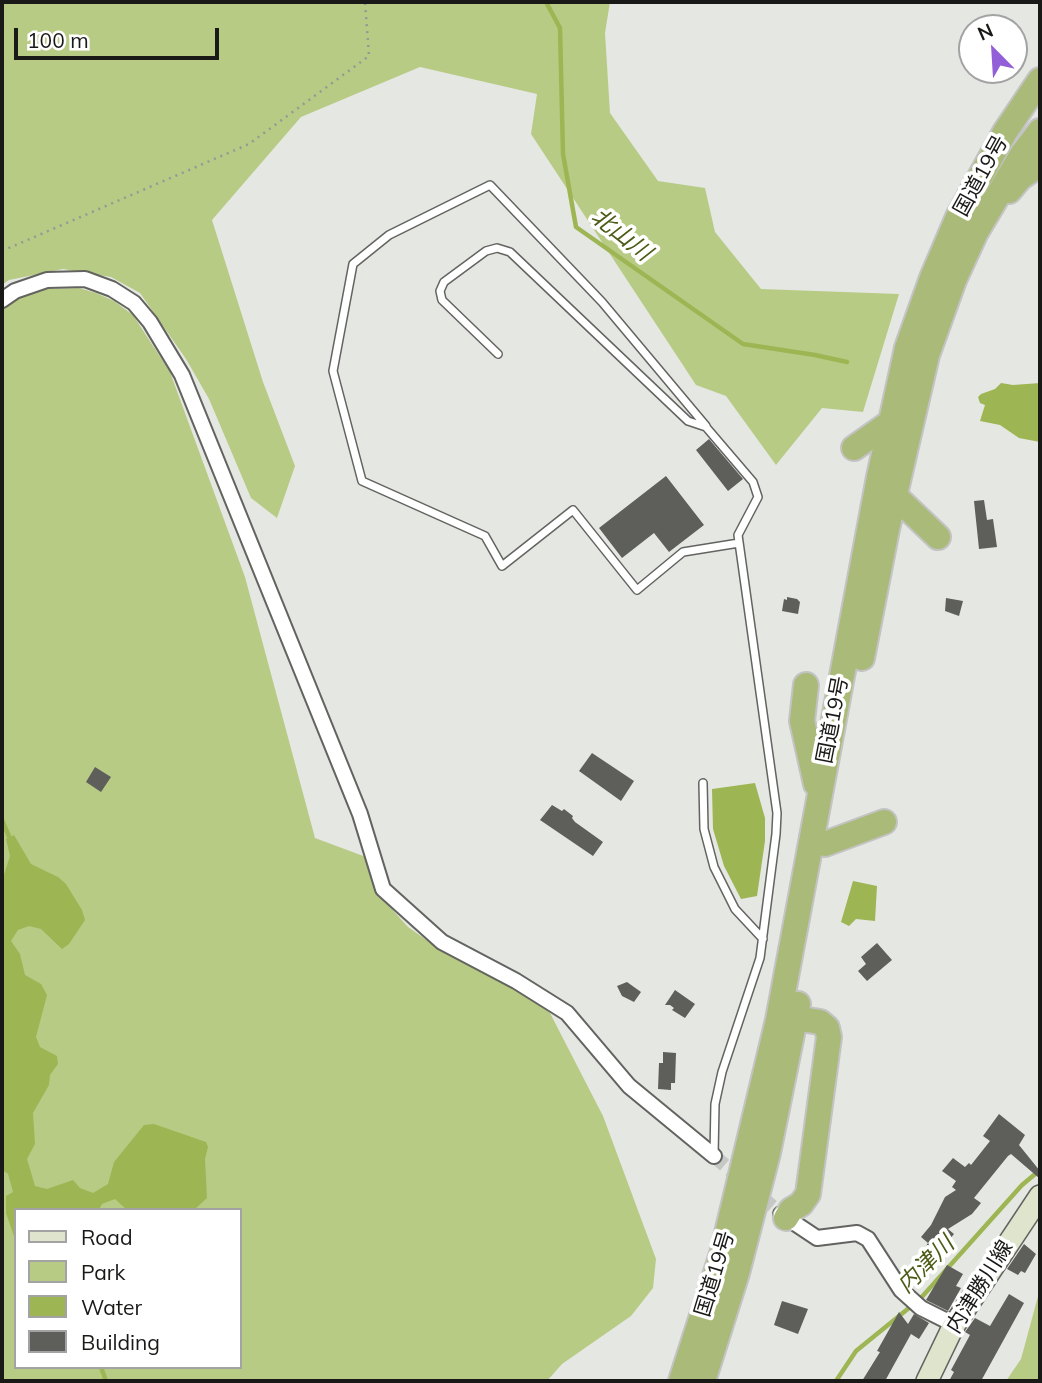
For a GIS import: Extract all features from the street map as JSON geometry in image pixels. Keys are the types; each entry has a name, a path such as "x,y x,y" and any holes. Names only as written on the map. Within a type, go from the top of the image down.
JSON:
{"highway":[{"name":"国道19号","path":"681,1381 722,1254 778,1020 819,795 907,348 958,217 1005,132 1040,80"},
{"name":"国道19号","path":"703,1381 737,1273 768,1153 825,844 895,496 928,355 954,279 976,232 1023,153 1040,131"},
{"path":"976,232 1020,178 1040,164"},
{"path":"854,448 891,422"},
{"path":"895,496 938,537"},
{"path":"806,685 802,721 819,795"},
{"path":"825,844 884,822"},
{"path":"783,1216 801,1203 808,1194 829,1037 827,1028 820,1022 795,1018"}],"main road":[{"name":"内津勝川線","path":"927,1381 953,1327 1040,1196"}],"street":[{"path":"2,300 15,291 47,280 85,279 112,289 134,303 150,322 182,375 360,814 383,889 442,942 516,981 568,1013 629,1086 714,1156"},
{"path":"783,1216 817,1238 858,1233 868,1239 901,1290 953,1327"}],"lane":[{"path":"714,1156 715,1104 722,1072 760,958 776,834 777,813 738,535 758,497 753,482 602,302 490,185 389,235 353,264 332,372 362,481 485,536 502,566 573,510 637,590 683,552 739,543"},
{"path":"498,354 442,300 440,291 444,282 486,251 497,248 510,252 688,421 706,427"},
{"path":"703,783 704,829 714,867 735,909 763,939"}],"path":[{"path":"2,251 250,144 369,56 365,2"}],"green space":[{"path":"2,2 610,2 605,33 610,113 658,181 705,188 715,232 761,289 899,294 863,412 822,408 776,465 726,396 696,385 531,134 537,94 420,67 301,117 212,220 263,382 295,466 277,518 251,498 209,399 186,359 140,293 111,277 63,269 9,280 2,285"},
{"path":"79,288 114,301 133,315 170,372 245,577 315,838 366,857 377,885 390,907 408,927 435,946 518,990 550,1013 603,1116 656,1259 653,1288 631,1316 562,1364 547,1381 2,1381 2,310 20,297 44,289"},
{"path":"1040,1289 1040,1381 1006,1381 1021,1359"}],"water":[{"path":"1001,383 1040,383 1040,442 1019,438 1000,425 980,421 985,405 980,403 978,397"},
{"path":"755,783 765,818 765,841 757,896 741,899 724,866 713,829 712,789"},
{"path":"14,835 31,864 58,877 66,884 85,920 69,944 62,949 41,929 29,926 18,930 11,941 20,954 25,975 41,984 47,995 36,1037 40,1047 57,1056 58,1064 50,1075 49,1085 33,1113 35,1144 27,1159 35,1186 47,1189 73,1180 80,1188 93,1193 108,1184 114,1162 144,1125 154,1124 206,1142 207,1198 196,1208 125,1208 115,1199 102,1204 100,1208 14,1208 14,1236 6,1213 6,1196 13,1192 8,1174 2,1170 2,881 10,856 6,839"},
{"path":"853,881 877,886 875,921 856,919 849,926 841,922"}],"building":[{"path":"709,439 743,479 728,491 696,450"},
{"path":"666,476 704,525 669,552 654,533 622,558 599,528"},
{"path":"984,500 987,520 993,519 997,547 979,549 974,501"},
{"path":"787,597 800,602 798,614 782,611 784,599 787,600"},
{"path":"946,598 963,601 959,616 945,611"},
{"path":"592,753 634,781 621,801 579,771"},
{"path":"95,767 111,777 101,792 86,782"},
{"path":"552,805 562,811 564,809 573,816 575,822 603,842 593,856 540,820"},
{"path":"877,943 892,960 867,981 858,971 866,964 861,957"},
{"path":"627,982 641,992 634,1002 622,996 617,986"},
{"path":"675,990 695,1004 685,1018 672,1010 674,1008 670,1005 665,1005"},
{"path":"663,1052 676,1053 675,1083 671,1083 671,1090 658,1089 659,1063 663,1063"},
{"path":"999,1114 1025,1135 1019,1145 1040,1171 1040,1177 1011,1154 1008,1156 974,1198 981,1203 972,1214 948,1229 954,1234 931,1262 920,1255 928,1243 921,1237 931,1225 945,1197 956,1190 952,1187 956,1181 942,1171 953,1158 965,1167 969,1163 971,1165 990,1141 983,1136"},
{"path":"1024,1244 1036,1254 1025,1273 1021,1271 1018,1275 1007,1269"},
{"path":"947,1265 963,1274 956,1286 961,1288 948,1311 926,1300"},
{"path":"1009,1294 1024,1303 981,1381 949,1381 954,1372 951,1370 970,1335 965,1332 975,1318 990,1326"},
{"path":"782,1301 808,1309 798,1334 774,1325"},
{"path":"899,1312 908,1324 914,1314 929,1323 919,1339 911,1334 885,1381 862,1381 880,1352 877,1351"}],"waterway":[{"name":"北山川","path":"546,2 560,28 563,154 576,227 743,344 847,362"},
{"path":"2,820 11,841"},
{"name":"内津川","path":"836,1381 856,1351 920,1299 1022,1185 1040,1170"},
{"path":"102,1369 106,1381"}],"tunnel":[{"path":"714,1156 780,1213"}]}
